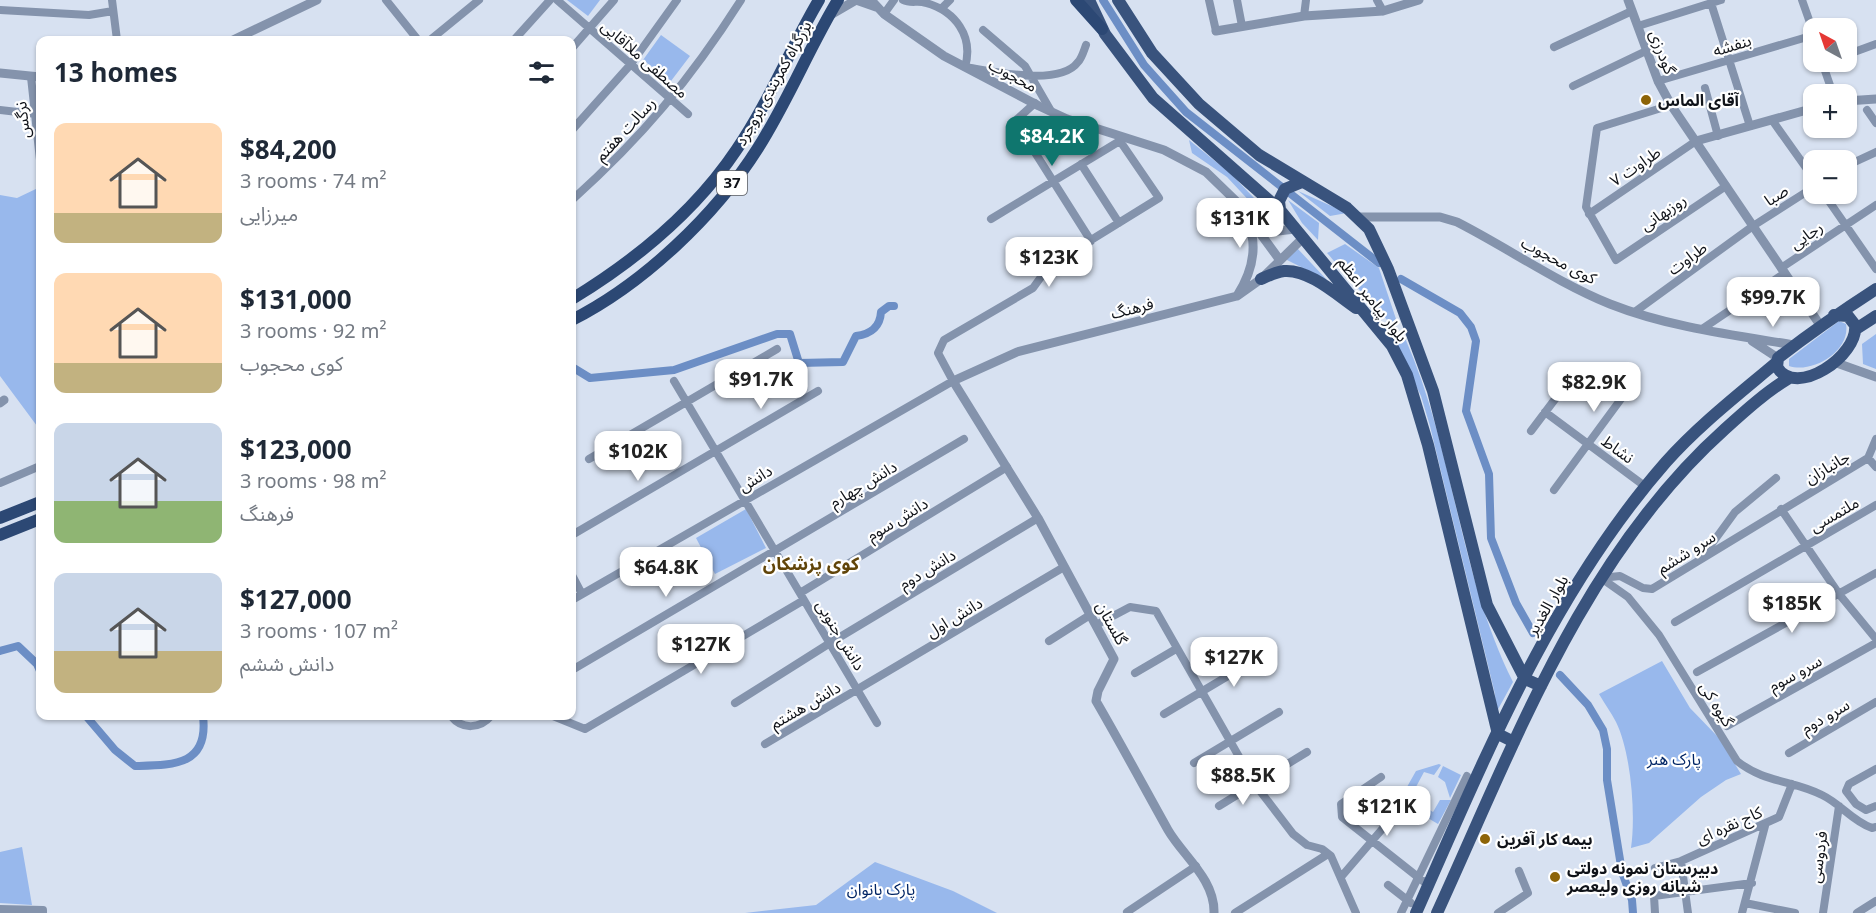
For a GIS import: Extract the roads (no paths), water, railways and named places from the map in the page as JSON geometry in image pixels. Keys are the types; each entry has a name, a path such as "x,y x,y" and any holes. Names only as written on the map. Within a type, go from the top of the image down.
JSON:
{"highway":[{"name":"بزرگراه کمربندی بروجرد","path":"576,295 639,254 670,227 725,166 755,120 819,0"},
{"name":"بزرگراه کمربندی بروجرد","path":"576,317 636,279 665,255 728,187 768,131 838,0"},
{"path":"1076,0 1102,29"},
{"path":"0,518 36,504"},
{"path":"0,535 36,521"}],"main road":[{"name":"بلوار پیامبر اعظم","path":"1089,0 1102,29 1120,57 1166,110 1280,210 1373,321 1401,362 1420,414 1498,734"},
{"name":"بلوار پیامبر اعظم","path":"1118,0 1152,53 1199,104 1259,154 1359,217 1380,247 1420,350 1441,418 1481,587 1492,616 1525,679"},
{"path":"1280,210 1279,201 1285,189 1302,182"},
{"path":"1261,279 1286,271 1303,275 1326,287 1373,321"},
{"path":"1834,315 1876,289"},
{"path":"1834,315 1848,315 1856,329"},
{"name":"بلوار الغدیر","path":"1417,911 1423,881 1525,679 1585,571 1647,486 1677,450 1794,345 1834,315"},
{"path":"1778,360 1778,370 1789,378 1814,375 1834,362 1850,346 1856,329 1876,316"},
{"name":"بلوار الغدیر","path":"1437,913 1540,686 1601,578 1659,499 1692,460 1771,389 1789,378"},
{"path":"1525,679 1540,686"},
{"path":"1498,734 1514,742"}],"street":[{"path":"112,0 116,36"},
{"path":"241,36 317,0"},
{"path":"435,36 479,0"},
{"path":"518,36 549,0"},
{"name":"مصطفی ملاآقایی","path":"557,0 688,114"},
{"path":"576,44 614,0"},
{"path":"576,125 630,64 677,0"},
{"name":"رسالت هفتم","path":"576,196 622,155 671,100 706,54 741,0"},
{"path":"828,18 856,0 873,3"},
{"path":"884,14 894,0"},
{"path":"903,0 922,2 941,9 956,20 963,30 969,54 965,67 1014,75 1067,70 1078,62 1086,45"},
{"path":"941,9 950,0"},
{"path":"1209,0 1216,31 1304,16 1383,11 1419,0"},
{"path":"1237,0 1242,26"},
{"path":"1304,16 1306,0"},
{"path":"1377,0 1383,11"},
{"name":"گودرزی","path":"1628,0 1658,81 1671,105 1820,325"},
{"path":"1638,26 1721,0"},
{"path":"1804,0 1809,18"},
{"path":"389,1 415,36"},
{"name":"محجوب","path":"873,3 884,14 945,56 1035,103 1067,119 1184,159 1206,172 1238,203"},
{"path":"1711,3 1750,126"},
{"path":"0,10 89,15 113,11"},
{"path":"1554,47 1632,11"},
{"path":"983,30 1025,66 1051,111"},
{"name":"بنفشه","path":"1658,81 1803,38"},
{"path":"1857,51 1876,44"},
{"path":"1573,86 1646,51"},
{"path":"0,73 36,77"},
{"name":"نرگس","path":"36,77 36,123"},
{"path":"1705,88 1718,136"},
{"path":"1857,100 1876,99"},
{"path":"1035,103 1015,121 1091,241"},
{"path":"1589,214 1586,207 1597,128 1671,105"},
{"path":"1867,110 1876,123"},
{"path":"0,111 35,114"},
{"path":"1696,141 1803,111"},
{"path":"1772,120 1803,164"},
{"path":"953,381 938,353 944,340 1033,288 1049,266 1160,198 1123,139 992,219"},
{"name":"طراوت ۷","path":"1589,214 1696,141"},
{"path":"1857,161 1876,152"},
{"path":"1081,164 1119,223"},
{"name":"روزبهانی","path":"1589,214 1616,260 1725,186"},
{"name":"صبا","path":"1753,226 1803,194"},
{"path":"1238,203 1271,227 1282,232 1299,233"},
{"path":"1238,203 1279,259"},
{"path":"1237,296 1249,270 1254,245 1248,222 1238,203"},
{"path":"1831,204 1876,268"},
{"name":"رجایی","path":"1702,329 1845,224 1876,205"},
{"name":"کوی محجوب","path":"1359,217 1440,217 1457,222 1555,278 1611,304 1702,329 1794,345"},
{"name":"طراوت","path":"1636,311 1753,226"},
{"name":"فرهنگ","path":"953,381 1017,351 1237,296 1261,279 1299,233"},
{"path":"1747,338 1778,360"},
{"path":"589,459 777,349"},
{"path":"1834,362 1876,377"},
{"path":"1531,431 1577,370"},
{"name":"دانش جنوبی","path":"674,381 747,499 877,723"},
{"name":"گلستان","path":"953,381 1038,518 1114,659 1098,691 1096,701 1170,833 1196,866 1214,904 1214,913"},
{"name":"دانش","path":"576,598 953,381"},
{"path":"576,533 718,452 818,391"},
{"path":"1554,490 1621,399"},
{"name":"نشاط","path":"1545,412 1647,486"},
{"name":"دانش چهارم","path":"576,668 964,439"},
{"name":"جانبازان","path":"1781,509 1868,458 1876,439"},
{"path":"1868,458 1876,467"},
{"name":"دانش سوم","path":"563,720 585,729 1007,467"},
{"path":"0,483 36,468"},
{"path":"1700,559 1735,513 1776,478"},
{"name":"ملتمسی","path":"1675,622 1876,505"},
{"path":"1781,509 1839,594 1875,638"},
{"name":"سرو ششم","path":"1601,578 1620,576 1643,588 1652,589 1781,509"},
{"name":"دانش دوم","path":"735,704 830,643 1038,518"},
{"name":"دانش اول","path":"858,690 1064,567"},
{"path":"1696,672 1876,573"},
{"name":"گیوه کی","path":"1601,578 1628,597 1659,635 1737,761 1752,773 1824,795 1839,806"},
{"path":"576,583 582,594"},
{"path":"1096,625 1130,607 1156,611 1254,783 1293,834 1307,845 1322,849 1328,854 1341,877 1356,913"},
{"path":"1049,641 1090,615"},
{"name":"سرو سوم","path":"1727,726 1875,638"},
{"path":"1135,673 1176,649"},
{"path":"1164,714 1253,661"},
{"name":"دانش هشتم","path":"765,744 858,690"},
{"name":"سرو دوم","path":"1789,753 1876,702"},
{"path":"1194,763 1279,712"},
{"path":"456,720 468,726 486,720"},
{"path":"1219,806 1307,752"},
{"path":"1876,769 1849,784 1846,790 1856,804 1866,810 1876,806"},
{"path":"1401,913 1407,900 1423,881 1467,776"},
{"path":"1381,777 1341,804 1342,817 1423,881"},
{"name":"کاج نقره ای","path":"1656,868 1681,861 1765,826 1779,817 1792,784"},
{"path":"1839,806 1857,823 1872,828 1876,827"},
{"name":"فردوسی","path":"1823,913 1839,806"},
{"path":"1341,877 1390,820"},
{"path":"1742,913 1752,883 1765,826"},
{"path":"1234,913 1328,854"},
{"path":"1681,861 1688,913"},
{"path":"1127,912 1196,866"},
{"path":"1498,913 1528,893 1519,871"},
{"path":"1655,913 1654,896 1752,883"},
{"path":"1388,885 1417,911"},
{"path":"1857,913 1876,901"},
{"path":"1745,903 1795,913"},
{"path":"0,909 43,912"}],"waterway":[{"path":"1103,0 1144,65 1186,112 1379,263"},
{"path":"1401,279 1460,313 1471,327 1476,341 1466,411 1489,474 1491,538 1516,603 1533,633"},
{"path":"576,369 590,378 674,370 777,334 790,334 799,363 843,362 856,336 866,334 873,329 879,322 881,312 889,306 894,306"},
{"path":"0,651 18,646 36,663"},
{"path":"1560,675 1588,705 1603,730 1607,749 1607,780 1622,872 1632,900 1633,913"},
{"path":"89,720 115,750 135,766 175,763 194,754 200,745 203,720"}],"place":[{"name":"آقای الماس","path":"1646,100"},
{"name":"بیمه کار آفرین","path":"1485,839"},
{"name":"دبیرستان نمونه دولتی شبانه روزی ولیعصر","path":"1555,877"}],"district":[{"name":"کوی پزشکان","path":"811,564"}],"park label":[{"name":"پارک هنر","path":"1674,759"},
{"name":"پارک بانوان","path":"881,889"}]}
